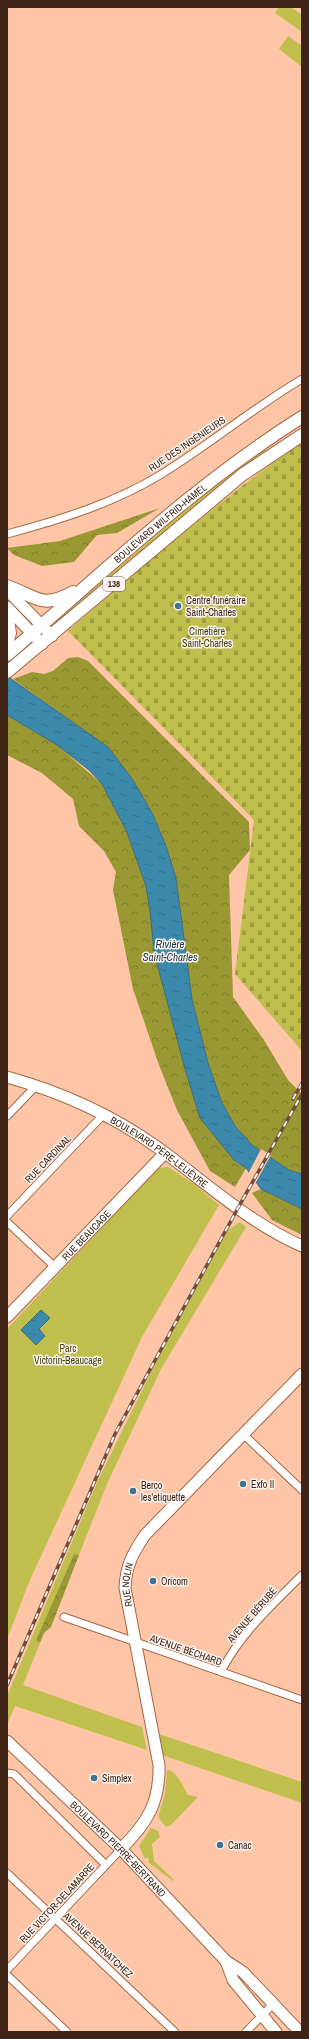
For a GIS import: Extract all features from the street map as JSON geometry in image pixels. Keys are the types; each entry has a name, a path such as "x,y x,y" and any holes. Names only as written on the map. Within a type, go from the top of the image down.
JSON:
{"main road":[{"name":"BOULEVARD WILFRID-HAMEL","path":"7,655 212,479 250,451 302,417"},
{"name":"BOULEVARD WILFRID-HAMEL","path":"9,671 242,476 302,435"},
{"path":"7,586 33,598 52,601 68,595 98,576"},
{"path":"7,590 47,640"},
{"path":"7,607 37,629"},
{"path":"7,614 10,633 7,644"},
{"name":"BOULEVARD PÈRE-LELIÈVRE","path":"7,1077 68,1098 104,1114 134,1132 164,1153 238,1208 274,1232 302,1246"},
{"name":"RUE BEAUCAGE","path":"7,1317 164,1153"},
{"name":"RUE NOLIN","path":"121,1849 139,1830 148,1817 157,1794 159,1780 159,1765 134,1643 125,1588 126,1575 132,1554 145,1535 302,1374"},
{"name":"BOULEVARD PIERRE-BERTRAND","path":"7,1740 121,1849 226,1961 243,1972 300,2032"},
{"name":"BOULEVARD PIERRE-BERTRAND","path":"226,1961 233,1980 276,2032"}],"street":[{"name":"RUE DES INGÉNIEURS","path":"7,534 55,521 109,501 159,476 268,400 302,379"},
{"path":"7,1116 36,1086"},
{"name":"RUE CARDINAL","path":"7,1216 104,1114"},
{"path":"7,1222 55,1267"},
{"path":"243,1434 302,1490"},
{"name":"AVENUE BÉRUBÉ","path":"221,1672 236,1647 270,1607 302,1575"},
{"name":"AVENUE BÉCHARD","path":"64,1617 134,1643 302,1700"},
{"name":"BOULEVARD PIERRE-BERTRAND","path":"7,1773 14,1774 106,1865"},
{"name":"RUE VICTOR-DELAMARRE","path":"7,1970 121,1849"},
{"name":"AVENUE BERNATCHEZ","path":"7,1873 175,2032"},
{"path":"7,1975 67,2032"},
{"path":"246,2032 273,2004"}],"green space":[{"path":"279,7 291,7 302,15 302,32 275,13"},
{"path":"288,36 302,46 302,67 279,49"},
{"name":"Cimetière Saint-Charles","path":"302,442 302,1051 235,974 254,820 68,631 182,534 271,464"},
{"path":"266,449 267,452 64,619 61,617 214,485 259,452"},
{"path":"160,508 117,533 97,535 74,562 42,566 14,555 7,548 60,541"},
{"path":"78,657 88,661 249,822 250,850 229,875 233,997 264,1040 288,1080 302,1094 302,1174 289,1170 253,1146 235,1126 222,1103 208,1063 192,999 176,878 166,846 152,813 133,780 107,747 13,679 32,672 44,674 53,671 68,658"},
{"path":"7,715 57,745 102,784 126,830 146,886 185,1069 200,1118 236,1162 246,1168 235,1187 210,1171 177,1110 159,1065 133,989 113,890 116,872 104,851 79,826 73,799 42,773 7,755"},
{"name":"Parc Victorin-Beaucage","path":"168,1167 194,1184 219,1205 142,1337 30,1580 7,1639 7,1329 158,1168"},
{"path":"261,1189 302,1209 302,1235 272,1220 252,1193"},
{"path":"240,1222 246,1227 161,1369 107,1484 79,1555 74,1554 36,1640 40,1643 23,1685 142,1727 147,1750 15,1706 7,1725 7,1696 98,1480 155,1364 228,1230"},
{"path":"74,1554 79,1555 51,1627 44,1633 40,1643 36,1640"},
{"path":"156,1733 302,1782 302,1803 162,1755"},
{"path":"167,1770 171,1771 177,1776 188,1795 198,1797 171,1825 166,1827 158,1817 165,1794"},
{"path":"151,1828 158,1831 160,1837 152,1844 154,1861 174,1880 173,1881 148,1862 149,1860 147,1857 145,1859 139,1846"}],"water":[{"name":"Rivière Saint-Charles","path":"7,676 108,747 133,780 152,813 166,846 176,878 192,999 208,1063 222,1103 235,1126 253,1146 289,1170 302,1174 302,1209 261,1189 246,1168 234,1160 200,1118 185,1069 154,952 146,886 126,830 102,784 89,770 57,745 7,715"},
{"path":"41,1310 50,1318 39,1329 45,1336 36,1345 21,1330"}],"pier":[{"path":"261,1149 271,1155 255,1184 248,1174"}],"railway":[{"path":"293,1099 302,1083"},
{"path":"7,1685 115,1434 302,1094"}],"place":[{"name":"Centre funéraire Saint-Charles","path":"178,606"},
{"name":"Exfo II","path":"243,1484"},
{"name":"Berco les'etiquette","path":"133,1491"},
{"name":"Oricom","path":"153,1581"},
{"name":"Simplex","path":"94,1778"},
{"name":"Canac","path":"220,1845"}]}
